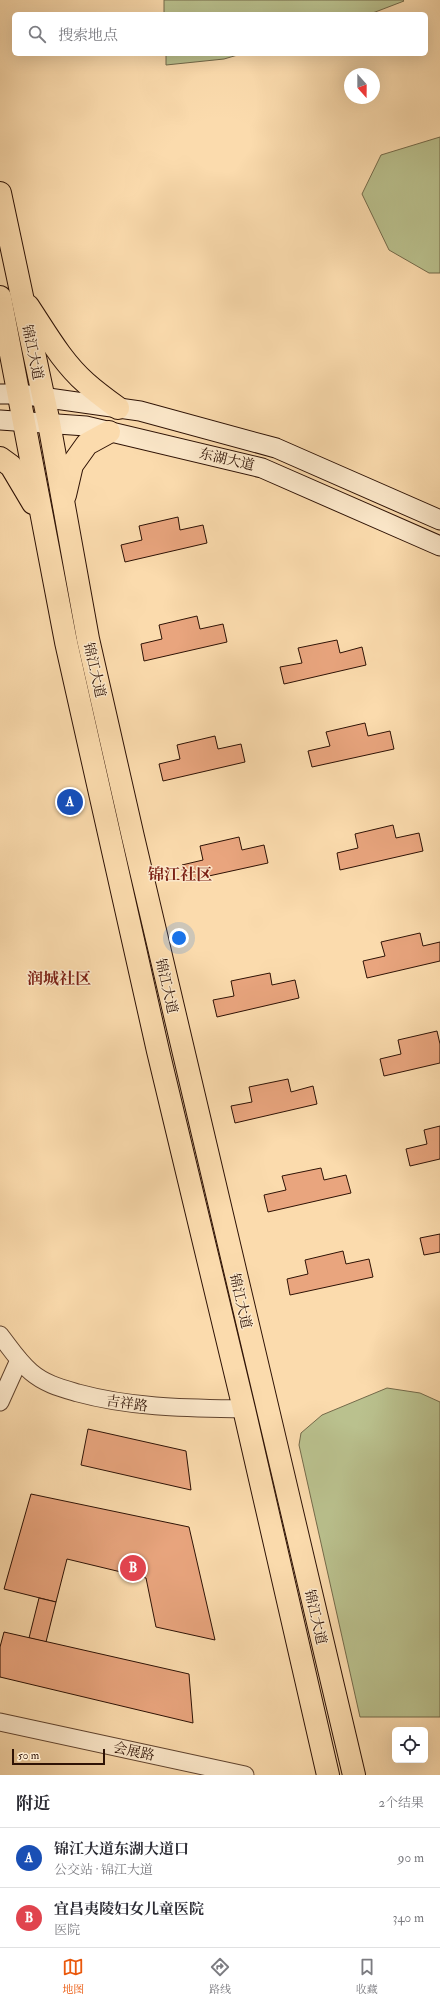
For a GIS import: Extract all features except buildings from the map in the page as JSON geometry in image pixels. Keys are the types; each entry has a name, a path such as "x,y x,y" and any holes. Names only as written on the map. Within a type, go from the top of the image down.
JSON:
{"main road":[{"name":"锦江大道","path":"0,193 49,423 88,639 133,837 354,1775"},
{"path":"22,297 54,346 69,364 85,382 118,408"},
{"name":"锦江大道","path":"0,298 10,394 23,422 66,642 158,1051 244,1409 328,1775"},
{"name":"东湖大道","path":"10,394 43,397 140,411 276,448 440,520"},
{"name":"东湖大道","path":"0,420 86,426 262,468 440,546"},
{"path":"63,506 72,465 87,444 109,432"},
{"path":"0,458 10,466 41,515"}],"street":[{"name":"吉祥路","path":"0,1335 19,1360 32,1373 52,1386 100,1399 160,1407 244,1409"},
{"path":"0,1402 19,1360"},
{"name":"会展路","path":"0,1722 246,1775"}],"green space":[{"path":"164,0 404,1 375,12 164,12"},
{"path":"166,56 234,56 224,59 166,65"},
{"path":"440,137 440,273 429,273 389,250 362,194 381,155"},
{"path":"387,1388 420,1393 440,1402 440,1717 360,1717 299,1445 301,1433 322,1415"}],"place":[{"name":"锦江大道东湖大道口","path":"70,802"},
{"name":"宜昌夷陵妇女儿童医院","path":"133,1568"}],"district":[{"name":"锦江社区","path":"180,874"},
{"name":"润城社区","path":"59,978"}]}
